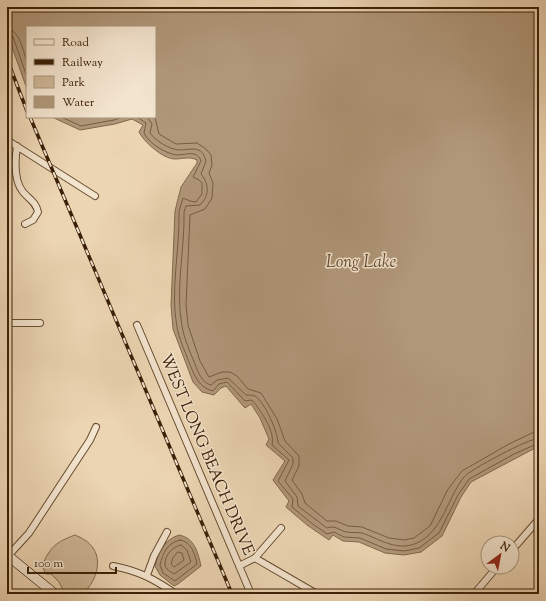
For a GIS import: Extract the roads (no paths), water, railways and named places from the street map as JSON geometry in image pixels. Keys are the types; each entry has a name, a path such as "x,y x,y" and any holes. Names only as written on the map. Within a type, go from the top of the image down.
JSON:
{"main road":[{"path":"8,556 55,594"}],"street":[{"path":"7,140 95,196"},
{"path":"16,146 18,183 23,192 35,204 38,212 33,220 25,224"},
{"path":"7,323 40,324"},
{"name":"WEST LONG BEACH DRIVE","path":"137,326 251,594"},
{"path":"8,556 29,533 90,440 96,427"},
{"path":"520,541 539,519"},
{"path":"239,566 255,558 281,528"},
{"path":"147,575 154,556 167,532"},
{"path":"255,558 317,594"},
{"path":"113,566 133,570 147,575 176,594"},
{"path":"474,594 490,575"}],"water":[{"name":"Long Lake","path":"7,7 539,7 539,446 471,482 461,497 442,536 421,552 404,555 385,553 359,542 343,541 333,535 329,540 307,525 286,507 289,501 273,480 285,461 266,445 269,439 260,418 251,404 245,408 226,386 221,388 214,395 202,392 193,382 173,329 171,305 175,211 181,187 197,163 197,160 189,158 175,159 160,153 149,145 141,136 139,132 143,125 132,119 115,124 80,130 54,118 156,118 156,26 26,26 26,86 7,33"},
{"path":"179,535 189,539 195,547 201,566 174,586 160,575 155,566 158,556 166,543"}],"railway":[{"path":"7,59 26,108"},
{"path":"30,118 232,594"}]}
